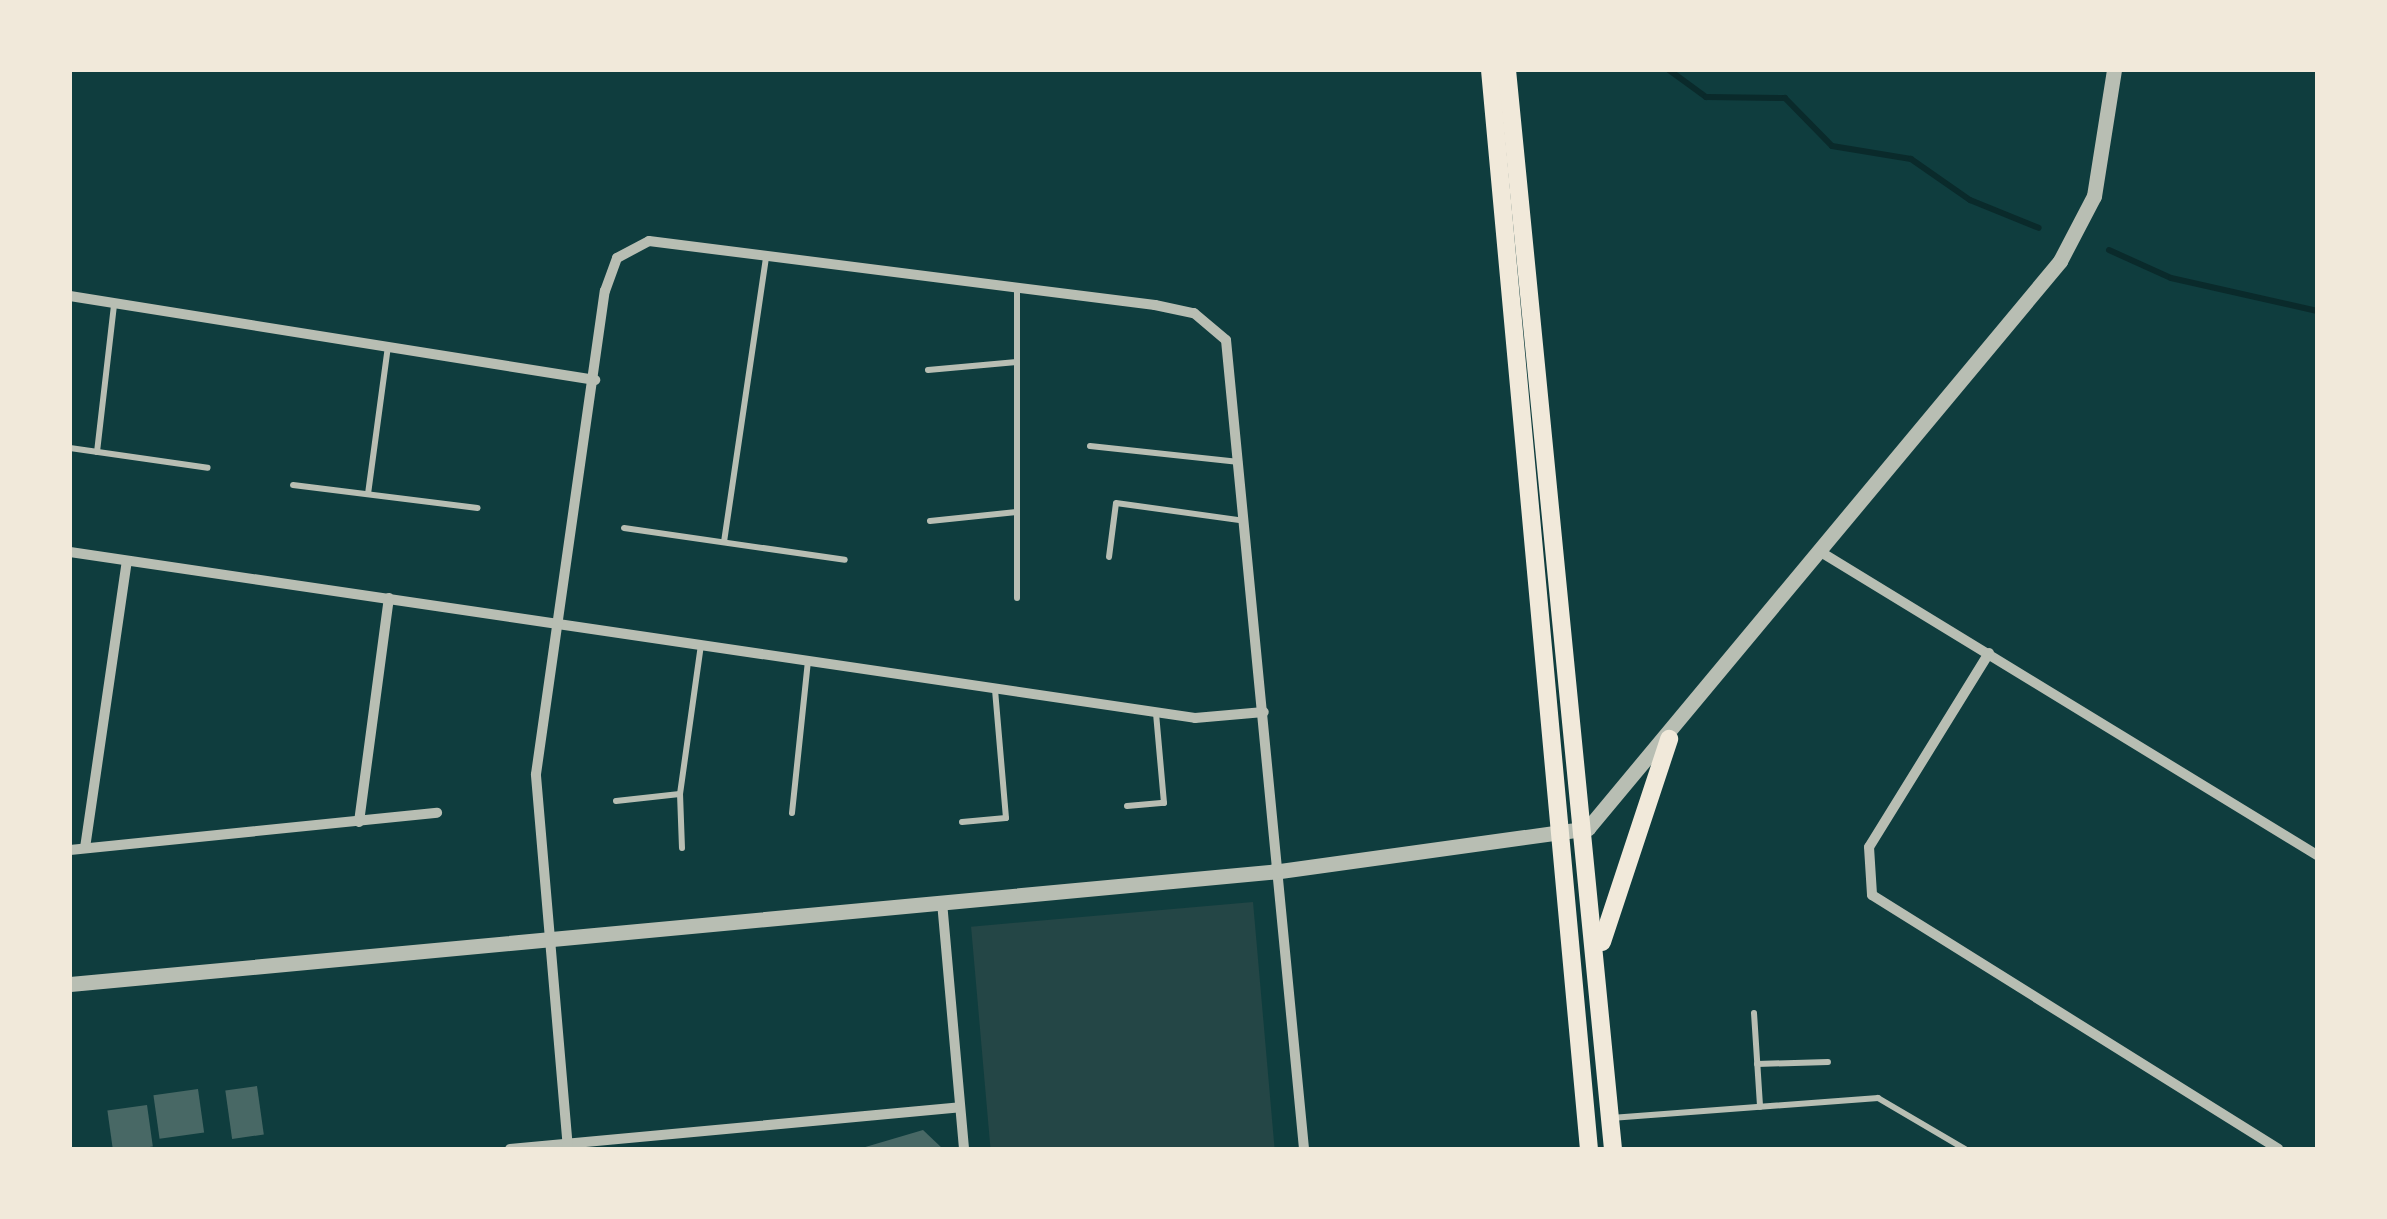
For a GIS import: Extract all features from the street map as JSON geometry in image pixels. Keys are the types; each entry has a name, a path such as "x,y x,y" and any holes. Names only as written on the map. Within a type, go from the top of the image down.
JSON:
{"main road":[{"path":"1490,70 1589,1149"},
{"path":"1507,70 1588,828 1614,1149"},
{"path":"1526,483 1552,481"},
{"path":"1600,976 1616,878 1669,740"}],"street":[{"path":"70,984 1280,871 1561,835 1588,828 1669,740 1824,554 2060,261 2094,196 2114,70"},
{"path":"568,1146 535,792 605,291 617,258 649,241 1194,312 1216,326 1230,353 1304,1149"},
{"path":"70,296 595,380"},
{"path":"70,552 1156,712 1264,712"},
{"path":"1824,554 2317,855"},
{"path":"85,848 127,561"},
{"path":"359,822 389,598"},
{"path":"1989,653 1869,846 1872,895 2278,1149"},
{"path":"70,850 437,813"},
{"path":"942,902 964,1149"},
{"path":"510,1149 960,1106"}],"lane":[{"path":"724,542 766,255"},
{"path":"1016,288 1017,598"},
{"path":"97,452 114,303"},
{"path":"368,494 388,347"},
{"path":"928,370 1017,362"},
{"path":"1090,446 1240,462"},
{"path":"70,448 208,468"},
{"path":"293,485 478,508"},
{"path":"1109,557 1116,503 1246,522"},
{"path":"930,521 1017,512"},
{"path":"624,528 845,560"},
{"path":"682,848 680,794 701,644"},
{"path":"792,813 808,660"},
{"path":"962,822 1006,818 994,688"},
{"path":"1127,806 1164,803 1156,712"},
{"path":"616,801 680,794"},
{"path":"1754,1013 1760,1107"},
{"path":"1758,1064 1828,1062"},
{"path":"1611,1118 1878,1098 1964,1149"}],"shaded area":[{"path":"1253,902 1275,1149 991,1149 971,927"}],"building":[{"path":"257,1086 264,1135 232,1139 225,1090"},
{"path":"198,1089 204,1133 160,1139 153,1095"},
{"path":"147,1105 153,1147 113,1149 107,1111"},
{"path":"923,1130 943,1149 862,1148"}],"waterway":[{"path":"1669,70 1706,97 1785,98 1832,146 1911,159 1970,200 2039,228"},
{"path":"2109,250 2171,278 2317,311"}]}
